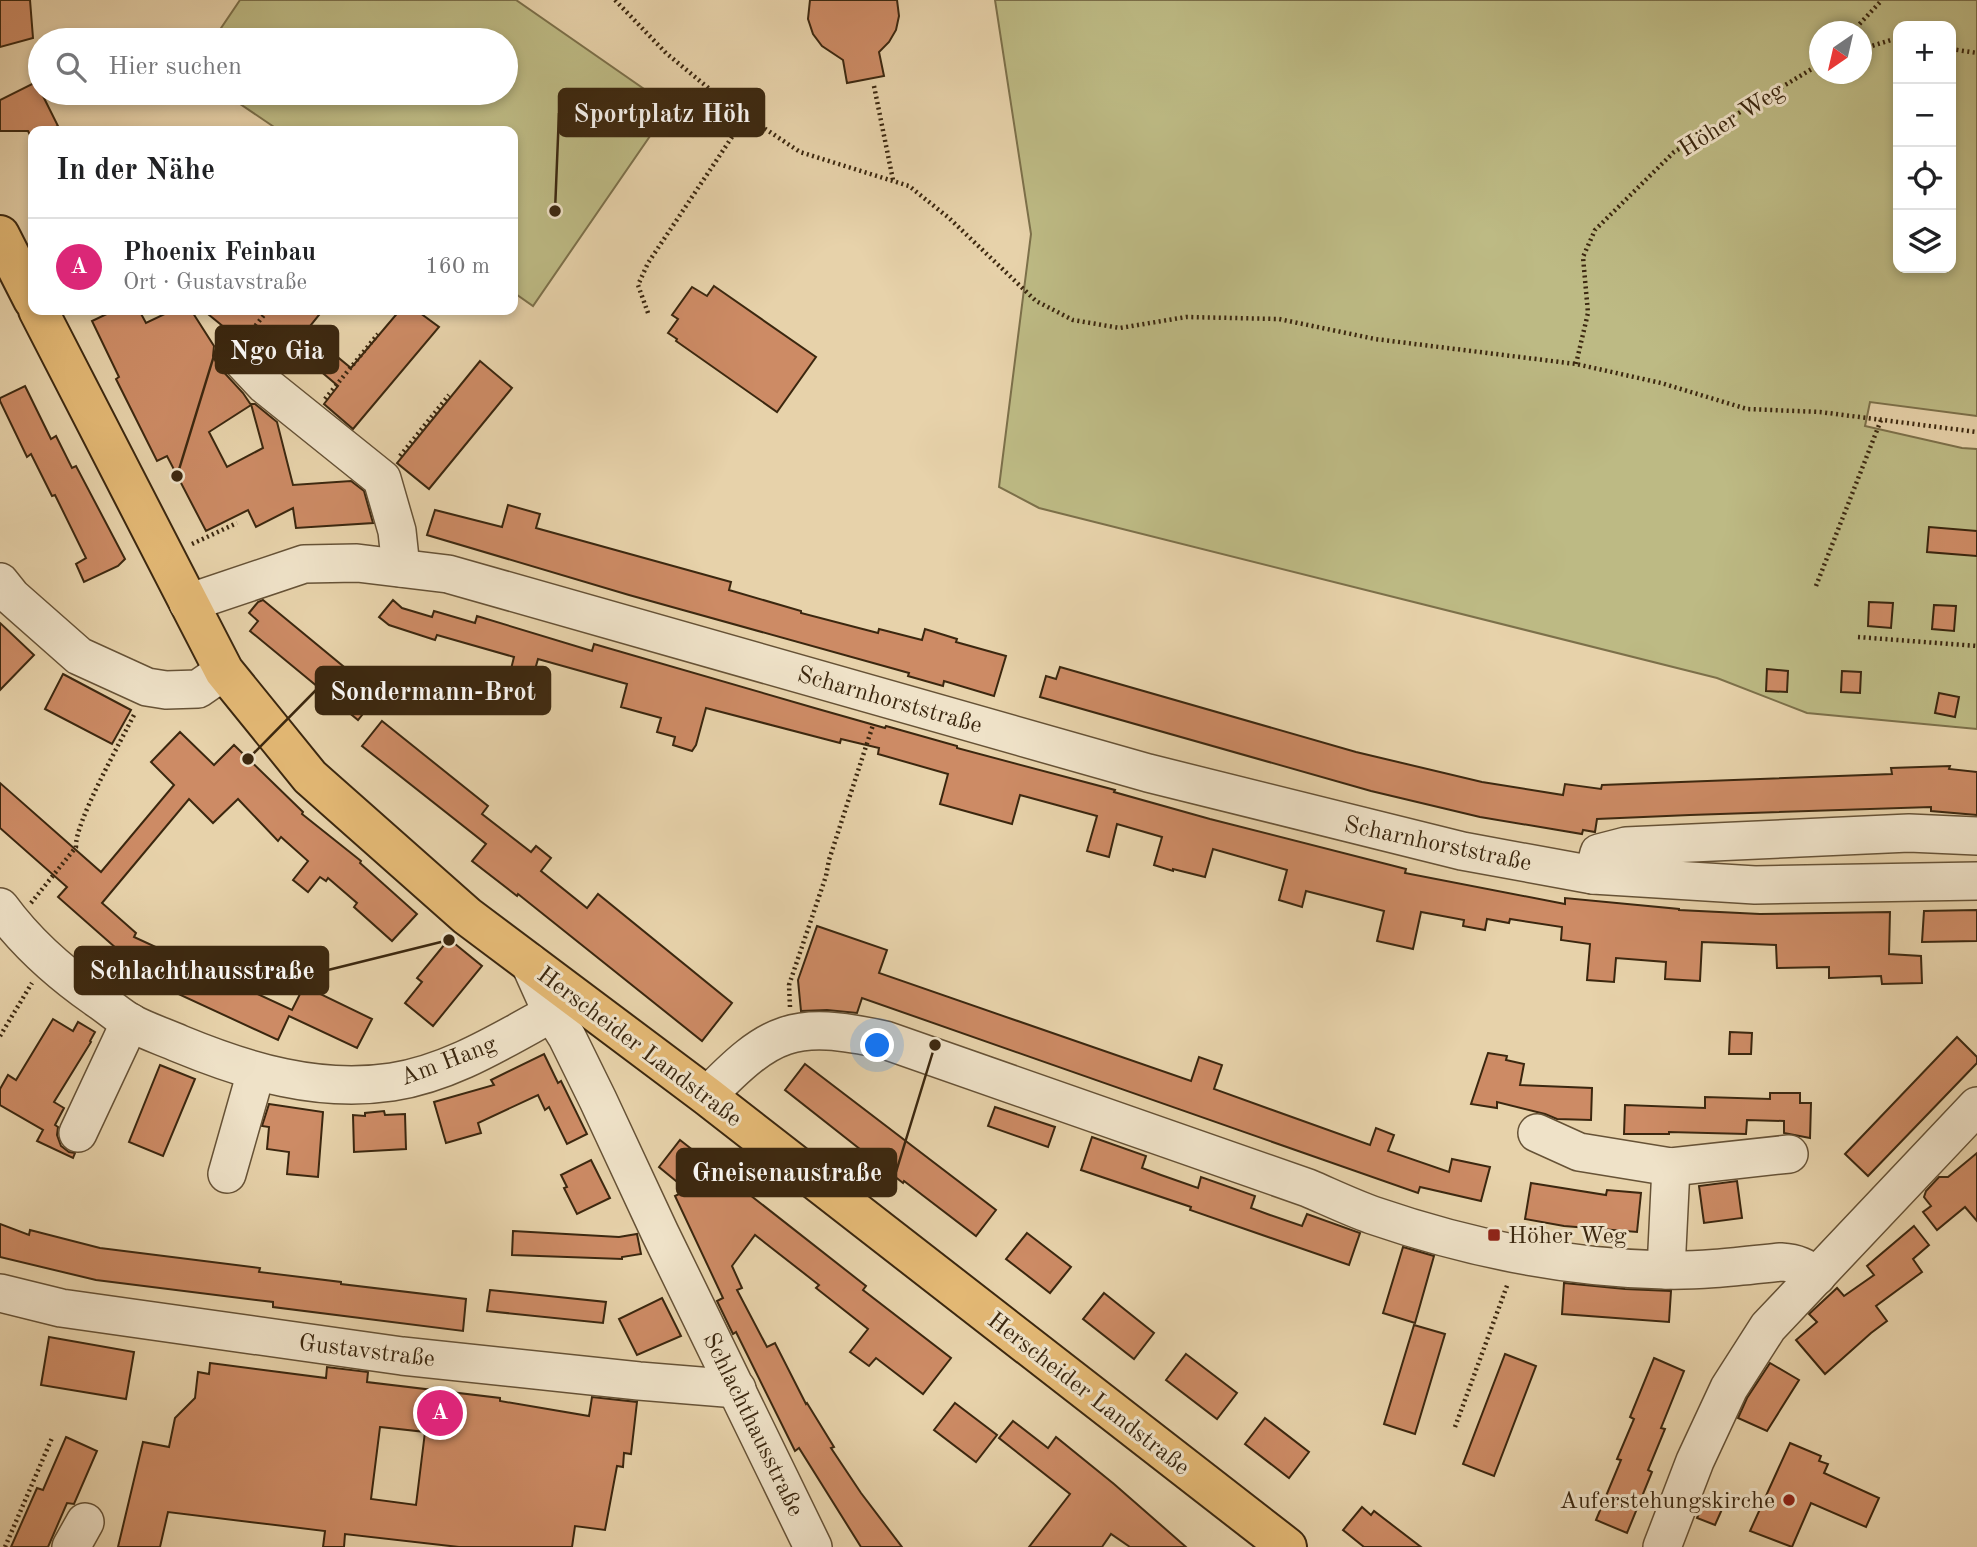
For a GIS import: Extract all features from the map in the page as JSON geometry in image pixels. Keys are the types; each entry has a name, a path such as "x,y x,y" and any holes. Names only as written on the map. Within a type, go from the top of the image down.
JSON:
{"main road":[{"path":"4,253 28,292"},
{"name":"Herscheider Landstraße","path":"41,315 224,671 310,777 467,916 707,1096 1287,1547"}],"street":[{"path":"234,352 265,385 382,479 397,531 401,568"},
{"name":"Scharnhorststraße","path":"188,603 304,564 357,563 449,574 1149,773 1360,828 1462,851 1593,875 1755,885 1977,881"},
{"path":"0,582 12,597 79,656 147,687 166,690 198,689 224,671"},
{"path":"1593,875 1599,853 1626,846 1909,833 1977,836"},
{"name":"Am Hang","path":"6,916 47,960 136,1025 256,1072 318,1084 349,1086 392,1082 428,1073 481,1052 552,1013"},
{"name":"Schlachthausstraße","path":"529,962 552,1013 593,1089 813,1547"},
{"path":"85,1135 136,1025"},
{"path":"707,1096 747,1056 764,1044 792,1032 843,1031 885,1040 1308,1188 1371,1214 1443,1236 1518,1254 1615,1268 1666,1270 1781,1262 1804,1266 1817,1276"},
{"path":"227,1174 256,1072"},
{"path":"1662,1547 1695,1461 1729,1388 1768,1327 1977,1106"},
{"path":"1537,1133 1579,1152 1671,1167 1789,1154"},
{"path":"1666,1270 1671,1167"},
{"name":"Gustavstraße","path":"0,1293 61,1308 402,1356 737,1389"}],"path":[{"path":"615,0 666,53 728,104 800,152 909,186 949,218 1036,301 1073,320 1120,328 1186,317 1279,319 1375,339 1576,363 1661,383 1747,409 1820,412 1977,432"},
{"path":"1862,21 1882,0"},
{"path":"1872,46 1893,40"},
{"path":"1956,50 1977,53"},
{"name":"Höher Weg","path":"1576,363 1588,313 1583,257 1595,230 1674,152 1809,70"},
{"path":"874,86 893,181"},
{"path":"648,313 638,285 648,262 746,116"},
{"path":"309,418 378,334"},
{"path":"382,479 449,396"},
{"path":"1816,586 1881,420"},
{"path":"166,556 236,523"},
{"path":"1858,637 1977,646"},
{"path":"6,916 66,862 76,847 75,839 93,797 147,687"},
{"path":"792,1032 789,985 882,696"},
{"path":"0,1036 47,960"},
{"path":"1455,1427 1518,1254"},
{"path":"5,1547 52,1438"}],"shaded area":[{"path":"240,0 516,0 670,107 533,306 518,296 518,126 273,126 242,105 518,105 518,28 221,28"},
{"path":"995,0 1977,0 1977,416 1870,402 1865,426 1977,449 1977,729 1807,713 1717,678 1039,508 999,487 1031,234"}],"building":[{"path":"0,0 30,0 32,28 28,28 28,39 0,47"},
{"path":"810,0 897,0 899,16 896,30 879,52 884,76 847,83 843,60 822,46 813,34 808,19"},
{"path":"28,86 28,105 48,105 58,126 28,126 28,131 0,131 0,100"},
{"path":"714,286 816,357 777,412 668,333 678,319 672,315 692,287 707,296"},
{"path":"105,315 142,315 146,323 163,315 194,315 214,346 213,356 218,366 251,405 209,432 227,467 263,448 251,404 255,404 277,422 293,485 351,481 364,491 373,523 296,528 293,508 256,527 248,510 206,531 167,456 157,461 116,379 119,377 92,321"},
{"path":"209,315 319,315 306,331 351,368 396,315 423,315 439,327 353,429 324,404 338,386 292,348 276,366 249,337 239,332 230,332"},
{"path":"480,361 512,388 429,489 397,463"},
{"path":"25,386 51,439 56,436 72,468 76,466 125,559 118,566 84,582 76,564 86,558 55,495 52,496 31,454 27,457 0,401 0,398"},
{"path":"508,505 540,514 536,528 731,582 729,590 801,613 878,633 879,629 922,640 925,629 957,639 956,642 1006,656 994,696 944,681 943,686 908,676 909,673 427,535 435,510 502,527"},
{"path":"1929,527 1977,531 1977,556 1927,552"},
{"path":"263,600 378,695 358,720 250,631 258,621 249,613"},
{"path":"393,600 402,608 432,617 434,611 475,623 477,616 592,651 594,644 1210,819 1406,869 1405,873 1565,904 1565,898 1679,910 1760,914 1890,912 1889,954 1921,956 1922,983 1882,984 1881,976 1829,978 1829,967 1777,968 1776,945 1702,942 1700,981 1665,979 1666,962 1616,958 1614,982 1587,980 1590,944 1561,940 1562,927 1510,919 1509,923 1487,919 1485,930 1463,926 1464,920 1421,912 1413,949 1377,941 1384,911 1306,891 1302,907 1279,900 1287,870 1213,849 1205,877 1173,871 1154,865 1162,837 1117,824 1109,857 1087,851 1097,816 1020,795 1012,824 940,804 948,774 878,754 879,748 841,739 840,743 706,708 692,751 673,745 675,737 657,732 661,718 621,707 627,684 538,659 530,687 508,681 514,657 437,635 435,640 389,625 379,617"},
{"path":"1869,602 1893,603 1891,628 1868,626"},
{"path":"1934,605 1956,606 1954,631 1932,629"},
{"path":"0,623 34,655 0,690"},
{"path":"1060,667 1356,752 1482,782 1563,795 1565,784 1601,789 1602,785 1892,774 1891,768 1950,766 1949,769 1977,772 1977,815 1931,811 1931,807 1597,819 1595,832 1583,830 1582,834 1480,817 1371,791 1040,697 1046,676 1056,679"},
{"path":"1767,669 1788,671 1787,692 1766,691"},
{"path":"1842,671 1861,672 1860,693 1841,692"},
{"path":"63,674 131,710 112,744 45,709"},
{"path":"1939,693 1959,697 1955,717 1935,713"},
{"path":"382,721 488,806 482,814 531,852 536,846 551,858 541,871 587,908 598,894 732,1003 702,1041 518,894 517,896 472,861 486,844 362,746"},
{"path":"180,732 214,765 234,745 303,812 302,814 361,861 360,863 417,914 392,941 354,907 357,903 328,878 326,881 320,877 308,892 293,880 308,861 281,837 278,841 238,799 213,823 189,799 102,903 136,933 134,937 292,1010 304,986 372,1019 357,1048 289,1016 278,1040 120,967 125,956 58,897 67,887 0,828 0,783 101,872 174,785 151,762"},
{"path":"1977,910 1977,941 1922,942 1924,911"},
{"path":"817,926 887,950 879,973 1191,1081 1199,1057 1222,1065 1214,1089 1370,1145 1376,1128 1394,1135 1388,1151 1449,1172 1452,1159 1490,1167 1481,1201 1420,1187 1418,1193 862,998 857,1013 801,1011 798,980"},
{"path":"449,939 482,966 433,1026 405,1003 422,982 417,978"},
{"path":"53,1019 73,1031 78,1022 95,1032 54,1102 64,1108 55,1125 58,1127 57,1135 61,1146 75,1153 73,1158 37,1141 43,1130 0,1105 0,1089 8,1075 16,1080"},
{"path":"1730,1032 1752,1033 1751,1054 1729,1054"},
{"path":"1957,1037 1977,1057 1977,1063 1868,1176 1845,1154"},
{"path":"1488,1053 1507,1056 1506,1060 1524,1064 1520,1085 1592,1088 1591,1120 1557,1119 1497,1102 1497,1108 1471,1104"},
{"path":"544,1054 558,1083 561,1081 587,1134 567,1144 549,1107 545,1110 538,1095 478,1123 481,1133 446,1143 434,1102 494,1085 491,1080"},
{"path":"805,1064 996,1210 976,1236 904,1181 903,1183 785,1090"},
{"path":"160,1065 195,1079 163,1156 129,1142"},
{"path":"1770,1093 1800,1093 1800,1103 1811,1103 1810,1138 1784,1133 1784,1121 1747,1120 1746,1134 1624,1134 1625,1105 1705,1108 1705,1097 1770,1099"},
{"path":"269,1104 323,1112 318,1177 287,1174 289,1152 267,1149 269,1127 262,1126"},
{"path":"995,1107 1055,1127 1048,1147 988,1126"},
{"path":"384,1111 385,1115 405,1114 406,1149 354,1152 353,1115 365,1116 365,1113"},
{"path":"1092,1137 1146,1156 1142,1168 1161,1175 1198,1188 1201,1177 1255,1196 1251,1208 1270,1215 1302,1226 1307,1214 1360,1233 1349,1265 1081,1170"},
{"path":"680,1140 866,1286 863,1290 951,1358 923,1394 876,1358 869,1366 850,1352 868,1329 816,1288 819,1285 755,1235 732,1266 742,1288 737,1290 767,1347 775,1343 806,1404 834,1447 831,1448 902,1547 861,1547 799,1448 795,1451 736,1332 733,1334 717,1301 723,1298 675,1196 687,1190 659,1167"},
{"path":"1977,1153 1977,1221 1965,1207 1937,1230 1923,1212 1931,1206 1924,1197 1926,1191 1939,1177 1948,1177"},
{"path":"591,1160 610,1198 577,1214 564,1188 567,1187 561,1175"},
{"path":"1737,1181 1742,1218 1704,1223 1699,1186"},
{"path":"1531,1183 1606,1195 1607,1190 1641,1193 1637,1232 1564,1226 1525,1219"},
{"path":"0,1224 29,1235 30,1230 100,1248 260,1268 259,1272 341,1284 466,1299 463,1331 273,1307 273,1302 96,1280 0,1257"},
{"path":"1914,1226 1929,1245 1913,1259 1922,1272 1876,1306 1887,1321 1825,1374 1796,1340 1817,1322 1809,1314 1837,1288 1844,1296 1874,1275 1867,1266"},
{"path":"513,1231 619,1237 637,1234 641,1254 622,1259 512,1255"},
{"path":"1027,1233 1071,1267 1050,1293 1006,1259"},
{"path":"1403,1247 1434,1256 1415,1323 1383,1313"},
{"path":"1564,1283 1671,1291 1669,1322 1562,1314"},
{"path":"490,1290 606,1302 603,1323 487,1311"},
{"path":"1104,1293 1154,1333 1134,1359 1083,1319"},
{"path":"662,1298 681,1336 637,1355 619,1319"},
{"path":"1414,1325 1445,1334 1415,1434 1384,1424"},
{"path":"49,1337 134,1352 126,1399 41,1385"},
{"path":"1186,1354 1237,1393 1217,1419 1166,1380"},
{"path":"1505,1354 1536,1366 1494,1476 1463,1464"},
{"path":"1654,1358 1684,1371 1661,1428 1665,1429 1648,1470 1652,1472 1627,1533 1596,1520 1621,1460 1617,1459 1634,1419 1630,1417"},
{"path":"210,1363 326,1378 327,1367 368,1372 367,1382 500,1398 500,1401 589,1416 592,1397 637,1402 631,1454 624,1453 623,1467 617,1466 605,1530 575,1526 572,1547 459,1547 345,1534 344,1547 323,1547 325,1531 168,1512 160,1547 118,1547 143,1442 169,1447 175,1418 195,1398 198,1372 209,1374","holes":["380,1427 425,1432 416,1505 371,1499"]},
{"path":"1770,1363 1799,1380 1767,1431 1738,1418 1747,1398"},
{"path":"955,1403 997,1435 976,1462 934,1430"},
{"path":"1265,1418 1309,1452 1289,1478 1245,1444"},
{"path":"1013,1421 1048,1448 1056,1437 1186,1547 1130,1547 1111,1534 1102,1547 1029,1547 1070,1494 999,1438"},
{"path":"66,1437 97,1451 74,1504 67,1503 48,1547 11,1547 37,1488 43,1490"},
{"name":"Auferstehungskirche","path":"1790,1443 1821,1456 1819,1461 1828,1464 1824,1473 1879,1498 1866,1527 1811,1503 1792,1547 1750,1531"},
{"path":"1705,1500 1723,1507 1715,1525 1697,1518"},
{"path":"1362,1507 1371,1515 1374,1511 1421,1547 1364,1547 1343,1530"}],"place":[{"name":"Sportplatz Höh","path":"555,211"},
{"name":"Ngo Gia","path":"177,476"},
{"name":"Sondermann-Brot","path":"248,759"},
{"name":"Schlachthausstraße","path":"449,940"},
{"name":"Gneisenaustraße","path":"935,1045"},
{"name":"Höher Weg","path":"1494,1235"},
{"name":"Phoenix Feinbau","path":"440,1413"},
{"name":"Auferstehungskirche","path":"1789,1500"}]}
